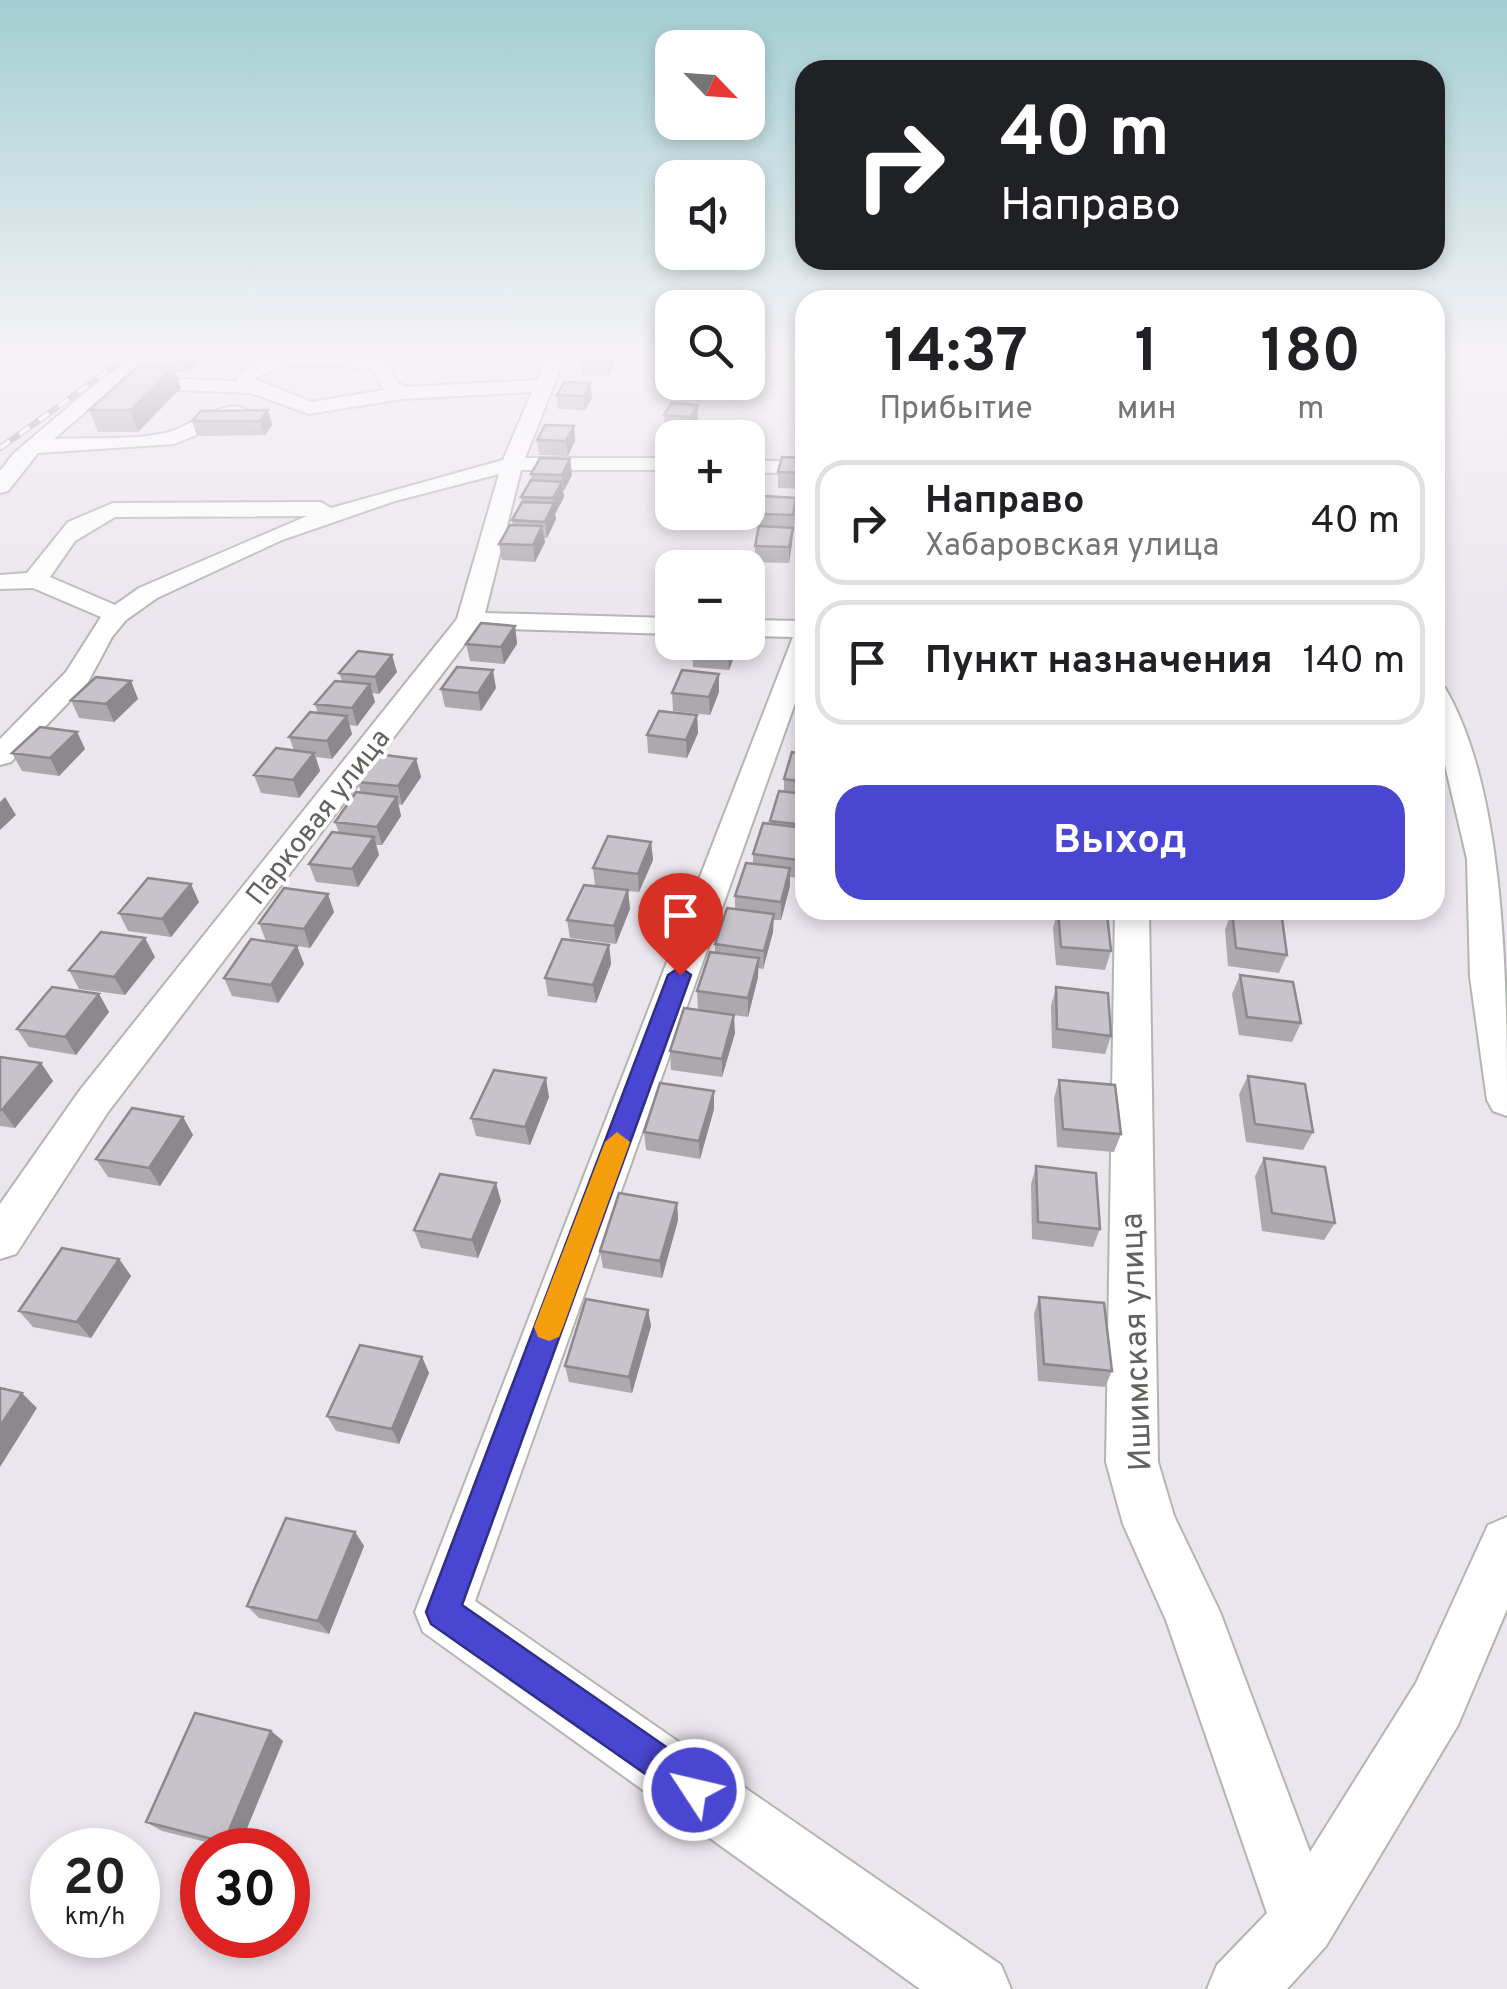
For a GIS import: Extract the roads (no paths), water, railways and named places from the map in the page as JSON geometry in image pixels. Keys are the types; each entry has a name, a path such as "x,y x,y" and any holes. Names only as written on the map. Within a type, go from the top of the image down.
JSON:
{"street":[{"path":"0,486 36,447"},
{"name":"Парковая улица","path":"0,1240 94,1100 470,620 518,447"},
{"path":"0,756 78,676 100,634 117,615 148,593 274,536 457,476 512,464 655,464"},
{"path":"765,467 795,468"},
{"path":"36,580 78,523 113,510 352,509"},
{"path":"0,582 36,580 117,615"},
{"path":"470,620 655,625"},
{"path":"765,629 795,630"},
{"path":"795,665 443,1612 977,1989"},
{"path":"1445,713 1456,733 1484,859 1488,977 1507,1100"},
{"name":"Ишимская улица","path":"1132,920 1132,1462 1150,1524 1192,1612 1303,1923"},
{"path":"1241,1989 1303,1923 1437,1704 1507,1544"}]}
